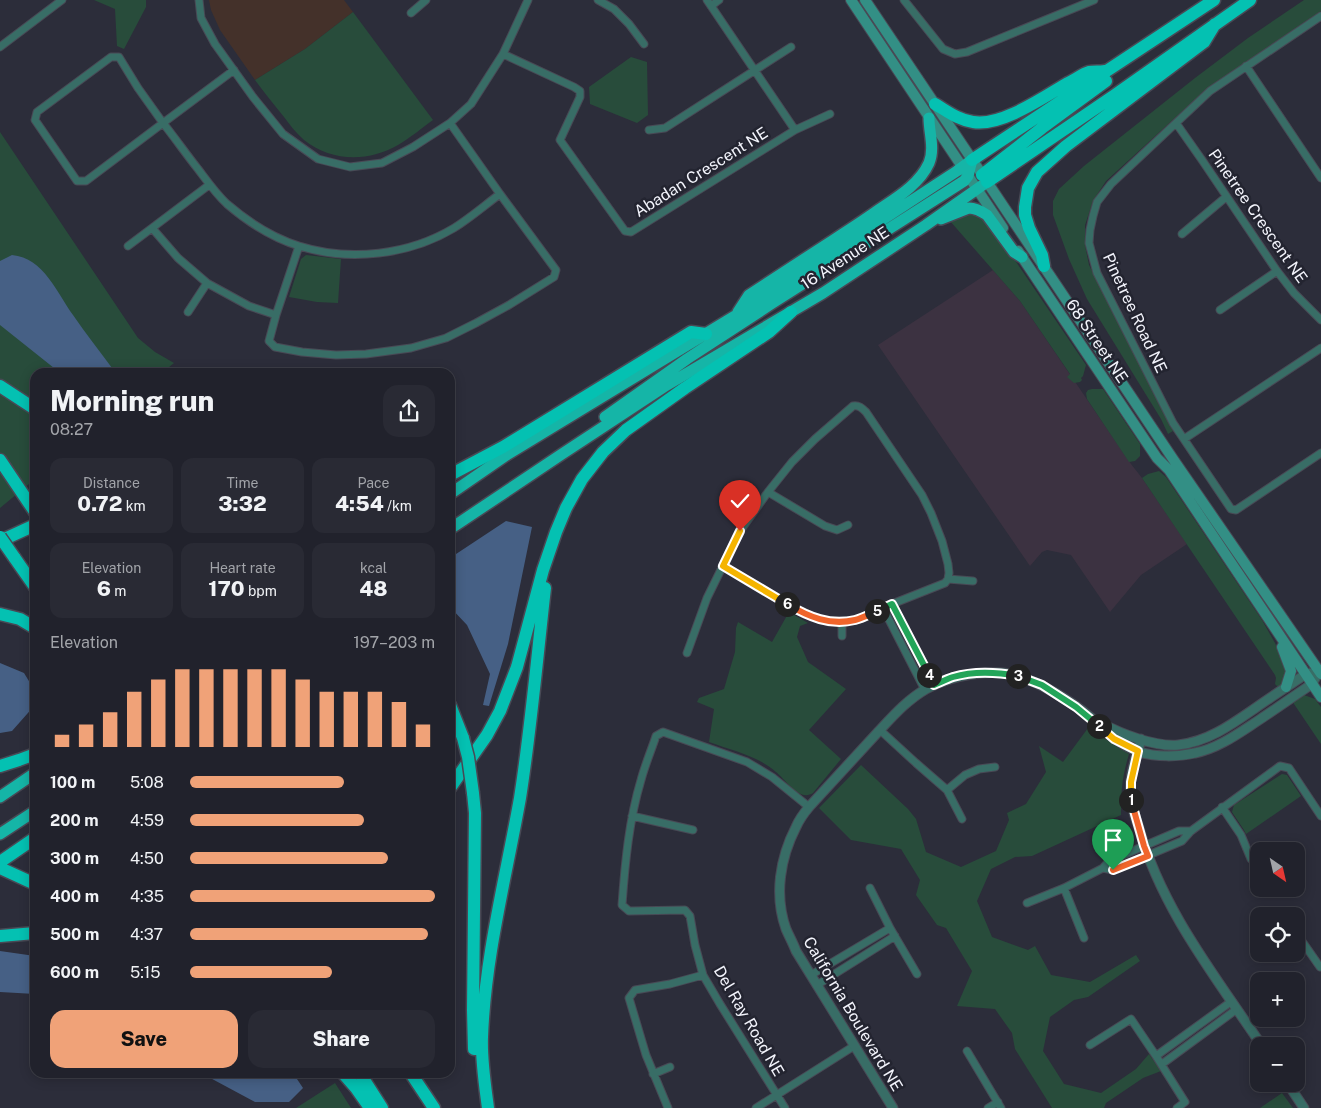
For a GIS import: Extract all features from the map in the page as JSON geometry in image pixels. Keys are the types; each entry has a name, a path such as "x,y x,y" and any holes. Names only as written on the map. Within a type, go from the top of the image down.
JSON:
{"highway":[{"name":"16 Avenue NE","path":"455,491 508,454 735,316 967,168 1142,47 1214,0"},
{"name":"16 Avenue NE","path":"455,527 667,386 822,293 926,225 982,182 1115,95 1250,0"},
{"path":"1044,266 1042,255 1025,215 1026,196 1032,180 1046,163 1066,146 1204,42 1214,24"},
{"path":"982,182 1042,128 1126,66 1142,47"},
{"path":"935,104 963,120 974,123 991,122 1026,107 1088,72 1107,71"},
{"path":"735,316 749,295 914,184 926,169 931,158 932,140 929,118"},
{"path":"562,454 599,422 687,359 964,181 967,168"},
{"path":"926,225 973,208 987,215 1014,252 1022,257"},
{"path":"455,781 487,735 510,689 543,570 556,532 566,508 582,479 603,452 626,430 769,332 791,312"},
{"path":"455,472 503,447 691,332 706,334"},
{"path":"0,386 30,405"},
{"path":"0,460 30,504"},
{"path":"0,541 30,527"},
{"path":"486,1108 482,1038 487,972 520,798 547,571 556,532"},
{"path":"0,537 30,581"},
{"path":"0,614 20,619 30,625"},
{"path":"455,718 463,738 474,793 474,1041 478,1081 486,1108"},
{"path":"0,766 30,756"},
{"path":"0,797 30,776"},
{"path":"0,834 30,814"},
{"path":"0,862 30,841"},
{"path":"4,870 30,882"},
{"path":"0,936 30,933"},
{"path":"347,1078 370,1108"},
{"path":"363,1078 382,1108"},
{"path":"414,1078 434,1108"}],"main road":[{"name":"68 Street NE","path":"851,0 929,118 967,168 982,182 1044,266 1173,459 1320,672"},
{"name":"68 Street NE","path":"865,0 935,104 967,168 982,182 1022,257 1157,458 1169,470 1321,697"},
{"path":"1276,630 1289,664 1290,671 1286,687"}],"street":[{"path":"0,47 62,0"},
{"path":"199,0 201,18 215,44 284,134 318,159 350,167 382,163 413,147 450,123 471,104 503,54 528,0"},
{"path":"411,12 426,0"},
{"path":"598,0 614,9 629,24 644,44"},
{"path":"709,3 719,0"},
{"path":"904,0 943,49 955,54 967,52 1093,0"},
{"name":"Abadan Crescent NE","path":"503,54 574,86 580,91 580,97 560,140 625,231 631,232 795,130 709,3"},
{"name":"Pinetree Road NE","path":"1321,16 1210,91 1111,184 1098,202 1091,223 1089,243 1097,273 1173,423 1230,509 1236,510 1321,453"},
{"path":"648,130 664,128 791,47"},
{"path":"234,70 163,123 86,181 77,181 35,120 37,112 111,57 119,57 163,123 209,185 226,203 251,223 275,236 299,246 321,251 369,254 396,251 428,241 454,228 500,194"},
{"path":"1246,66 1321,178"},
{"path":"795,130 830,114"},
{"path":"299,246 269,341 275,347 302,352 336,355 366,354 410,348 446,338 476,323 554,276 556,270 450,123"},
{"name":"Pinetree Crescent NE","path":"1176,123 1277,271 1321,320"},
{"path":"128,246 209,185"},
{"path":"1182,234 1226,197"},
{"path":"152,228 178,258 207,283 249,306 276,315"},
{"path":"1220,310 1277,271"},
{"path":"188,312 207,283"},
{"path":"1184,439 1321,348"},
{"path":"687,653 707,598 740,531 792,462 838,417 853,406 862,408 866,412 922,495 942,541 949,573 948,579 941,585 857,620 829,622 802,613 723,566"},
{"path":"768,492 825,526 837,530 848,525"},
{"path":"948,579 972,581"},
{"path":"892,604 934,685"},
{"path":"883,608 924,690"},
{"path":"842,622 842,636"},
{"name":"California Boulevard NE","path":"893,1108 796,951 786,928 780,894 780,873 786,849 796,825 809,807 900,708 924,690 954,677 977,674 1017,676 1042,685 1090,717 1115,730 1161,744 1177,745 1210,736 1234,723 1306,674 1320,672"},
{"name":"California Boulevard NE","path":"1090,717 1114,739 1138,751 1150,755 1196,753 1214,747 1239,733 1312,684 1320,672"},
{"path":"880,730 947,790 962,819"},
{"name":"Del Ray Road NE","path":"784,1108 703,974 690,916 686,910 629,911 622,905 625,864 632,816 641,780 656,736 663,732 747,762 772,777 809,807"},
{"path":"1141,739 1131,782 1131,799 1144,846 1171,908 1184,931 1256,1037"},
{"path":"1103,868 1113,870 1182,841 1191,831 1222,807 1280,766 1289,768 1321,816"},
{"path":"947,790 965,775 979,769 995,767"},
{"path":"1222,807 1241,835 1250,857"},
{"path":"632,816 693,830"},
{"path":"1026,903 1064,888 1103,868 1109,861 1179,831 1191,831"},
{"path":"870,888 890,928 917,974"},
{"path":"1064,888 1084,938"},
{"path":"811,975 890,928"},
{"path":"817,985 895,936"},
{"path":"1305,944 1321,967"},
{"path":"668,1108 646,1055 629,998 636,990 670,984 703,974"},
{"path":"1156,1056 1235,1005"},
{"path":"1162,1064 1235,1005"},
{"path":"1090,1045 1131,1019 1186,1102 1177,1108"},
{"path":"756,1108 854,1046"},
{"path":"967,1051 999,1105 988,1108"},
{"path":"653,1074 670,1067"},
{"path":"1293,1092 1304,1108"}],"shaded area":[{"path":"209,0 344,0 353,12 305,49 255,80 220,30 211,10"},
{"path":"993,270 1020,301 1187,544 1141,575 1110,612 1071,555 1047,550 1042,552 1030,566 878,345"}],"green space":[{"path":"94,0 146,0 146,7 124,49 117,46 115,9"},
{"path":"1304,0 1321,0 1321,11 1209,87 1106,181 1093,201 1085,225 1085,245 1089,265 1173,431 1168,434 1161,419 1087,299 1069,259 1053,215 1053,201 1059,189 1084,166 1248,38"},
{"path":"353,12 433,120 387,151 363,157 338,156 315,147 304,140 255,80 305,49"},
{"path":"631,57 647,62 648,115 637,123 590,104 589,87"},
{"path":"0,132 138,338 155,352 174,363 168,368 30,368 30,483 0,508"},
{"path":"964,213 975,213 991,225 1086,365 1080,382 1074,383 1067,377 1070,374 1020,301 950,221"},
{"path":"306,255 341,259 338,303 317,302 289,297 301,259"},
{"path":"1092,389 1103,389 1140,444 1140,456 1135,461 1129,462 1087,399 1086,393"},
{"path":"1159,471 1166,477 1262,620 1275,643 1287,670 1283,683 1278,687 1275,684 1275,675 1142,478"},
{"path":"789,612 808,623 800,626 797,637 808,662 846,689 809,730 841,759 813,793 808,795 803,795 793,789 769,766 744,754 709,742 714,709 697,702 699,698 724,689 735,652 738,622 772,642"},
{"path":"1304,695 1315,699 1321,707 1321,744 1292,701"},
{"path":"1088,728 1129,754 1122,784 1121,815 1032,856 1015,857 991,869 977,901 992,937 1028,950 1035,946 1051,975 1090,982 1136,955 1140,961 1088,997 1074,1000 1050,1017 1043,1051 1064,1084 1101,1093 1136,1069 1149,1054 1161,1071 1143,1078 1106,1103 1104,1108 1052,1108 1015,1049 1012,1033 995,1009 957,1006 972,971 946,928 937,925 916,895 920,880 901,849 851,840 819,808 861,765 908,809 916,819 926,852 961,867 996,851 1009,820 1007,813 1026,804 1046,772 1039,746 1063,762"},
{"path":"1282,774 1287,775 1301,796 1246,834 1232,812 1234,805"},
{"path":"335,1083 351,1108 296,1108"},
{"path":"1282,1093 1293,1108 1260,1108"}],"water":[{"path":"12,255 33,263 41,270 112,368 54,368 0,325 0,261"},
{"path":"506,521 532,527 508,644 489,706 483,705 490,674 467,625 455,612 455,555"},
{"path":"0,663 24,673 30,683 30,711 12,731 0,733"},
{"path":"0,951 30,955 30,994 0,992"},
{"path":"210,1078 296,1078 303,1088 289,1102 255,1102"}],"route":[{"path":"740,531 723,566 802,613 829,622 842,622 857,620 892,604 934,685 954,677 977,674 1017,676 1042,685 1090,717 1114,739 1138,751 1131,782 1131,799 1148,856 1113,870"}]}
